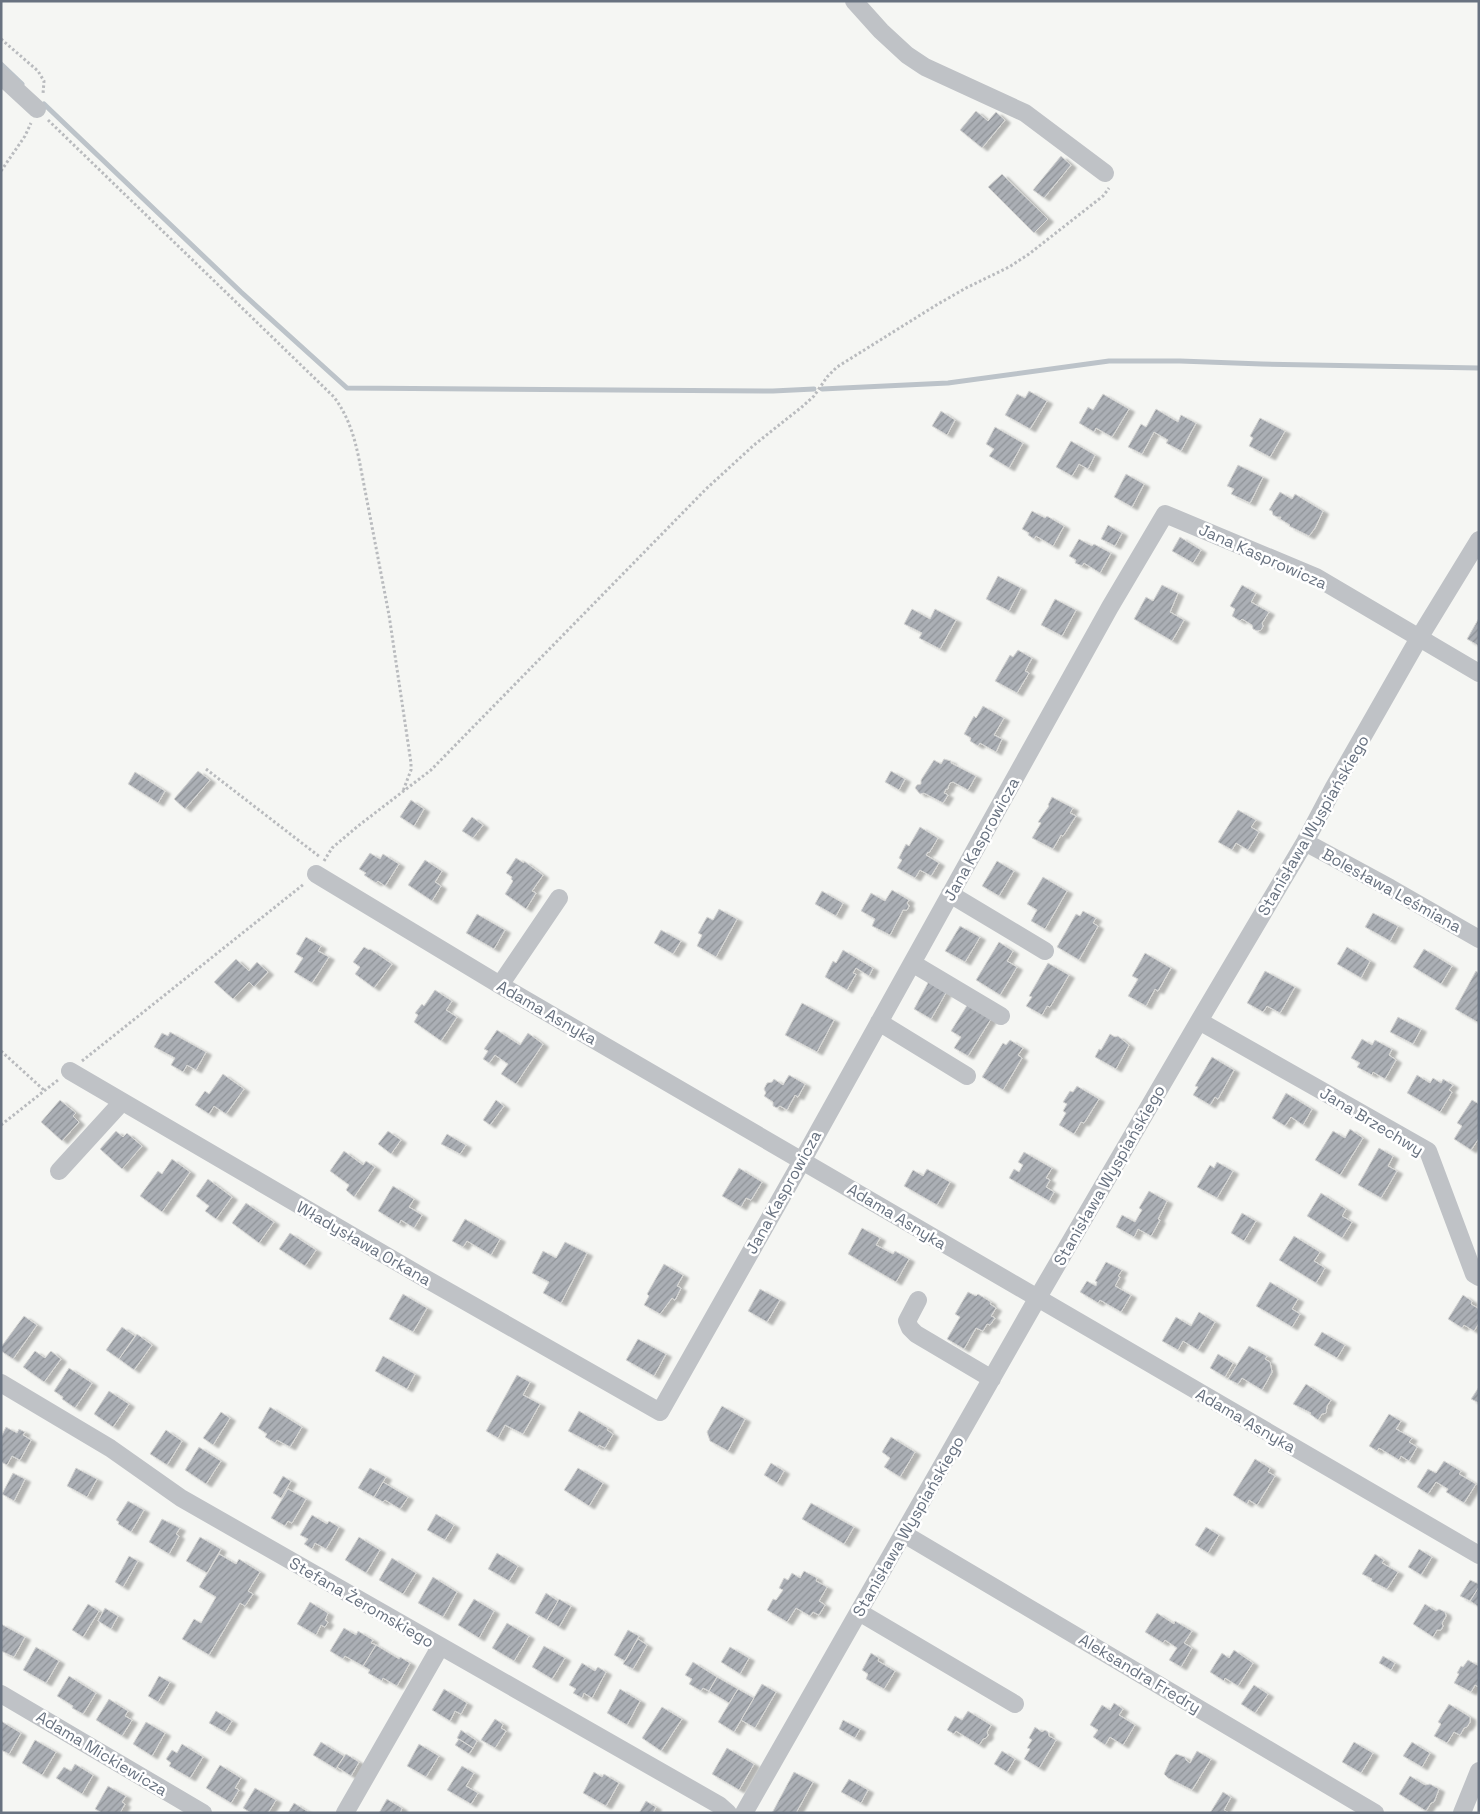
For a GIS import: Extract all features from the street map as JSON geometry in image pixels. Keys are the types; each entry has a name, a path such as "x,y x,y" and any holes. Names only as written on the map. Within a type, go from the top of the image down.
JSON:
{"street":[{"path":"854,1 881,31 907,55 925,67 1025,113 1105,173"},
{"path":"1,76 37,109"},
{"name":"Jana Kasprowicza","path":"660,1412 802,1161 1110,606 1165,514 1316,578 1419,638"},
{"name":"Stanisława Wyspiańskiego","path":"744,1813 1037,1299 1306,842 1334,787 1419,638 1479,540"},
{"path":"1419,638 1479,674"},
{"name":"Bolesława Leśmiana","path":"1306,842 1479,939"},
{"name":"Adama Asnyka","path":"320,868 500,985 1479,1555"},
{"path":"950,894 1045,951"},
{"path":"500,985 559,898"},
{"path":"912,963 1001,1016"},
{"name":"Jana Brzechwy","path":"1199,1021 1428,1151 1474,1274 1479,1277"},
{"path":"879,1022 967,1076"},
{"name":"Władysława Orkana","path":"70,1071 413,1271 660,1412"},
{"path":"58,1171 122,1102"},
{"path":"918,1300 907,1321 910,1328 916,1334 992,1379"},
{"name":"Stefana Żeromskiego","path":"1,1383 110,1448 181,1498 719,1805 728,1813"},
{"name":"Aleksandra Fredry","path":"904,1534 1375,1813"},
{"path":"859,1612 1015,1704"},
{"path":"345,1813 440,1647"},
{"name":"Adama Mickiewicza","path":"1,1694 203,1813"},
{"path":"1462,1813 1479,1771"}],"path":[{"path":"37,109 334,396 347,416 354,434 387,605 411,763 411,770 403,791"},
{"path":"1,1125 320,868 332,848 431,770 706,489 754,445 814,396 837,366 938,304 1009,267 1029,254 1106,192 1109,182 1105,173"},
{"path":"206,769 320,868"},
{"path":"1,1051 44,1091"}],"building":[{"path":"976,111 988,121 996,112 1005,120 982,148 960,130"},
{"path":"1061,156 1071,165 1044,198 1033,190"},
{"path":"1002,174 1048,219 1034,233 988,187"},
{"path":"1029,391 1047,401 1030,429 1005,415 1017,394 1025,398"},
{"path":"1103,394 1129,409 1112,437 1096,428 1094,432 1079,423 1088,407 1093,410"},
{"path":"1156,409 1178,422 1181,415 1196,423 1181,451 1166,443 1168,440 1154,432 1142,454 1128,447 1141,424 1146,427"},
{"path":"941,411 955,420 947,435 932,426"},
{"path":"1260,418 1285,431 1270,457 1249,446 1253,438 1250,436"},
{"path":"995,427 1023,443 1009,468 989,456 994,449 986,444"},
{"path":"1071,441 1095,455 1088,469 1079,464 1072,476 1056,467"},
{"path":"1238,465 1263,477 1250,503 1231,494 1234,489 1227,486"},
{"path":"1126,474 1144,484 1132,507 1114,497"},
{"path":"1280,492 1292,499 1295,494 1323,511 1309,536 1289,526 1280,519 1281,517 1273,515 1272,511 1269,510"},
{"path":"1032,511 1045,518 1047,516 1064,526 1053,546 1036,536 1034,539 1022,529"},
{"path":"1108,525 1122,533 1115,546 1101,539"},
{"path":"1180,537 1201,550 1193,563 1172,551"},
{"path":"1079,539 1111,553 1100,573 1084,563 1082,566 1075,563 1076,560 1069,556"},
{"path":"998,576 1021,588 1009,611 986,599"},
{"path":"1162,585 1178,593 1170,612 1184,620 1172,641 1134,619 1146,597 1153,601"},
{"path":"1242,585 1256,593 1251,602 1269,612 1262,623 1261,630 1257,631 1253,629 1252,625 1242,619 1240,621 1232,616 1235,609 1230,606"},
{"path":"1055,599 1076,610 1062,636 1041,625"},
{"path":"912,609 930,619 935,609 956,620 940,649 919,638 922,633 904,624"},
{"path":"1479,618 1479,646 1467,639"},
{"path":"1018,650 1032,658 1025,671 1029,673 1017,693 995,681 1010,655 1013,657"},
{"path":"983,706 1004,718 994,735 1002,739 996,752 980,743 978,746 970,741 971,738 964,734 974,716 976,718"},
{"path":"944,759 951,761 951,763 976,776 968,790 953,782 950,783 944,793 948,795 943,803 924,793 920,794 915,788 921,784 921,780 934,760 941,764"},
{"path":"198,771 210,780 185,809 174,799"},
{"path":"891,771 905,779 899,790 885,782"},
{"path":"135,772 165,791 158,803 128,784"},
{"path":"1052,797 1073,808 1070,813 1076,816 1053,849 1032,838 1041,823 1038,822 1049,806"},
{"path":"411,800 424,809 414,826 400,817"},
{"path":"1238,810 1256,820 1251,827 1259,832 1248,850 1236,843 1232,850 1218,842"},
{"path":"472,817 483,825 473,838 462,831"},
{"path":"920,827 938,838 926,855 939,863 931,876 920,870 915,878 897,868 902,860 899,858 906,844 909,846"},
{"path":"370,853 380,859 383,854 399,864 385,886 378,881 376,883 359,869"},
{"path":"516,858 524,863 524,861 543,875 532,891 536,893 526,909 505,894 513,881 512,877 506,873"},
{"path":"425,860 442,871 435,882 441,886 432,901 408,885"},
{"path":"997,861 1014,871 999,896 982,886"},
{"path":"1043,877 1067,891 1045,929 1031,921 1037,910 1027,904"},
{"path":"892,890 909,900 907,903 909,906 907,910 903,910 890,935 872,926 875,919 861,911 871,893 885,901"},
{"path":"822,891 843,903 836,916 815,904"},
{"path":"719,909 737,919 716,957 697,946 702,935 698,933 707,917 713,920"},
{"path":"1083,911 1096,918 1093,923 1098,926 1079,960 1057,947 1076,914 1080,916"},
{"path":"1373,913 1398,926 1390,941 1365,927"},
{"path":"477,914 505,930 494,949 466,933"},
{"path":"960,926 980,937 965,962 945,951"},
{"path":"661,930 681,941 673,954 654,943"},
{"path":"306,937 321,946 318,951 329,957 312,983 294,972 303,958 296,954"},
{"path":"999,942 1013,951 1007,961 1017,967 1000,995 976,980"},
{"path":"364,947 392,964 374,988 355,974 360,967 353,962"},
{"path":"1347,947 1370,961 1361,978 1337,964"},
{"path":"1424,949 1452,966 1441,984 1413,967"},
{"path":"843,950 873,968 869,976 856,968 853,973 856,974 847,990 825,977 833,961 836,963"},
{"path":"1145,953 1171,968 1158,991 1155,989 1146,1006 1128,996 1138,979 1132,976"},
{"path":"236,959 249,971 257,962 268,972 254,987 249,982 233,999 214,982"},
{"path":"1048,963 1069,975 1050,1007 1047,1006 1042,1015 1026,1006 1032,997 1029,996"},
{"path":"1265,971 1295,987 1280,1013 1267,1006 1263,1012 1247,1003"},
{"path":"1476,971 1479,973 1479,1023 1455,1009"},
{"path":"929,981 947,991 931,1019 914,1009"},
{"path":"435,990 452,1001 446,1010 457,1017 441,1041 414,1022 418,1015 415,1013 422,1004 424,1006"},
{"path":"802,1003 834,1020 817,1052 785,1035"},
{"path":"968,1004 991,1019 968,1056 954,1048 961,1037 951,1031"},
{"path":"1398,1017 1421,1029 1413,1044 1390,1032"},
{"path":"497,1030 520,1045 528,1033 543,1044 516,1084 501,1074 508,1064 495,1055 489,1063 483,1059 488,1051 484,1049"},
{"path":"170,1032 206,1052 196,1070 187,1065 183,1072 171,1065 175,1058 154,1047 162,1033 168,1036"},
{"path":"1110,1034 1115,1037 1118,1036 1129,1045 1116,1069 1095,1057"},
{"path":"1362,1039 1372,1045 1375,1040 1392,1049 1389,1055 1396,1060 1385,1079 1373,1072 1372,1075 1357,1067 1360,1063 1351,1058"},
{"path":"1010,1040 1023,1048 1018,1055 1022,1058 1003,1090 982,1077 1003,1043 1006,1045"},
{"path":"1212,1057 1234,1070 1218,1099 1215,1097 1210,1105 1193,1095 1198,1087 1195,1086"},
{"path":"223,1074 244,1089 226,1114 214,1106 209,1114 195,1105 205,1091 209,1094"},
{"path":"789,1075 805,1084 798,1097 795,1095 787,1110 780,1106 777,1108 773,1106 773,1102 764,1096 766,1093 764,1089 767,1083 772,1082 774,1079 783,1085"},
{"path":"1417,1075 1430,1083 1433,1078 1441,1083 1443,1079 1453,1085 1449,1090 1452,1092 1440,1112 1407,1093"},
{"path":"1077,1086 1099,1099 1084,1123 1081,1122 1074,1134 1059,1125 1066,1113 1063,1111 1067,1104 1063,1102 1070,1091 1073,1092"},
{"path":"1286,1093 1312,1109 1303,1125 1291,1117 1285,1126 1272,1118"},
{"path":"60,1100 76,1113 73,1116 79,1122 62,1141 41,1122"},
{"path":"496,1100 504,1106 490,1125 483,1120"},
{"path":"1472,1100 1479,1104 1479,1138 1471,1150 1454,1139 1462,1126 1457,1123"},
{"path":"1350,1129 1363,1138 1340,1175 1315,1160 1333,1131 1345,1138"},
{"path":"116,1131 123,1137 127,1133 142,1146 122,1169 100,1149"},
{"path":"388,1131 401,1140 391,1154 378,1144"},
{"path":"447,1134 466,1145 460,1154 441,1144"},
{"path":"1379,1148 1393,1156 1388,1166 1397,1171 1381,1198 1358,1185"},
{"path":"344,1151 363,1165 366,1161 375,1167 354,1197 346,1190 349,1185 330,1171"},
{"path":"1024,1152 1052,1168 1046,1178 1050,1180 1046,1187 1054,1192 1049,1201 1009,1178 1014,1169 1019,1172 1023,1165 1018,1162"},
{"path":"172,1159 190,1172 162,1212 140,1196 158,1171 162,1174"},
{"path":"1217,1162 1233,1171 1217,1198 1197,1187 1210,1165 1214,1168"},
{"path":"739,1168 762,1182 751,1200 746,1198 741,1207 722,1196"},
{"path":"927,1169 950,1182 937,1205 904,1186 913,1170 923,1176"},
{"path":"208,1179 232,1197 216,1219 205,1211 209,1206 196,1196"},
{"path":"393,1186 414,1199 409,1207 422,1215 414,1228 401,1220 399,1224 378,1211"},
{"path":"1149,1191 1167,1201 1158,1219 1160,1220 1151,1236 1138,1229 1134,1237 1116,1227 1122,1215 1135,1222 1142,1210 1139,1208"},
{"path":"1321,1193 1346,1209 1342,1216 1352,1222 1342,1238 1307,1216"},
{"path":"246,1203 274,1222 259,1243 232,1223"},
{"path":"1242,1213 1256,1221 1244,1241 1231,1233"},
{"path":"465,1219 500,1239 491,1255 467,1241 463,1247 452,1241"},
{"path":"862,1228 880,1238 876,1245 893,1254 895,1251 909,1259 896,1282 848,1254"},
{"path":"290,1233 316,1250 305,1266 279,1249"},
{"path":"1294,1236 1320,1252 1314,1261 1325,1268 1316,1283 1279,1260"},
{"path":"565,1242 587,1253 561,1303 543,1293 549,1282 532,1273 543,1251 556,1258"},
{"path":"1106,1262 1122,1270 1115,1286 1131,1295 1121,1312 1100,1300 1098,1303 1080,1292 1087,1281 1096,1286 1097,1282 1095,1281"},
{"path":"664,1264 683,1275 677,1286 681,1288 675,1300 672,1298 660,1314 644,1305 649,1296 647,1294"},
{"path":"1270,1282 1298,1299 1292,1309 1300,1314 1292,1327 1256,1306"},
{"path":"760,1289 780,1300 767,1322 748,1311"},
{"path":"968,1292 976,1296 978,1294 991,1302 990,1304 996,1308 991,1316 995,1318 990,1325 987,1324 983,1331 976,1328 964,1349 947,1339 960,1317 955,1314"},
{"path":"403,1294 427,1308 413,1332 389,1319"},
{"path":"1463,1295 1472,1301 1471,1304 1479,1309 1479,1323 1474,1331 1464,1325 1462,1328 1448,1319"},
{"path":"1199,1312 1215,1322 1198,1350 1183,1341 1178,1350 1162,1341 1176,1317 1191,1326"},
{"path":"24,1316 37,1325 13,1359 1,1351 1,1347"},
{"path":"122,1327 135,1336 119,1359 106,1350"},
{"path":"1322,1332 1345,1345 1337,1358 1314,1345"},
{"path":"137,1334 152,1345 134,1370 119,1359"},
{"path":"638,1339 666,1354 654,1376 626,1360"},
{"path":"1249,1346 1267,1356 1265,1359 1270,1362 1272,1372 1262,1390 1242,1378 1238,1384 1228,1379"},
{"path":"35,1351 45,1358 51,1351 61,1359 44,1382 23,1367"},
{"path":"1218,1354 1233,1363 1225,1377 1210,1368"},
{"path":"383,1356 415,1374 407,1389 375,1371"},
{"path":"69,1368 92,1383 75,1408 54,1391"},
{"path":"517,1375 530,1382 523,1395 540,1404 523,1434 505,1425 498,1438 486,1431"},
{"path":"1306,1384 1331,1400 1327,1406 1326,1413 1322,1414 1318,1420 1311,1413 1293,1404"},
{"path":"1479,1387 1479,1403 1471,1399"},
{"path":"109,1391 129,1404 113,1427 94,1414"},
{"path":"722,1406 745,1419 728,1451 710,1441 707,1432"},
{"path":"270,1407 302,1427 290,1447 277,1440 275,1443 265,1437 267,1434 258,1428"},
{"path":"579,1411 608,1428 607,1430 613,1434 605,1448 599,1445 598,1447 568,1431"},
{"path":"221,1412 230,1418 213,1445 203,1438"},
{"path":"1389,1414 1401,1421 1396,1429 1412,1438 1409,1442 1417,1447 1409,1461 1401,1456 1399,1460 1379,1448 1377,1451 1369,1446"},
{"path":"6,1427 17,1433 19,1429 25,1432 23,1435 31,1440 20,1460 12,1456 7,1465 1,1462 1,1437"},
{"path":"166,1430 182,1441 167,1465 150,1454"},
{"path":"891,1437 915,1452 900,1477 884,1467 890,1458 882,1452"},
{"path":"199,1447 221,1461 206,1484 185,1470"},
{"path":"1255,1459 1270,1468 1268,1472 1275,1476 1257,1505 1249,1500 1247,1504 1233,1495"},
{"path":"1444,1461 1461,1471 1459,1474 1476,1484 1464,1503 1446,1492 1448,1489 1436,1482 1428,1494 1417,1487 1428,1469 1436,1473"},
{"path":"771,1463 784,1471 777,1483 764,1475"},
{"path":"76,1468 97,1479 87,1497 67,1486"},
{"path":"370,1468 386,1477 374,1497 358,1488"},
{"path":"578,1468 603,1483 589,1506 564,1490"},
{"path":"13,1473 25,1479 14,1501 2,1494"},
{"path":"283,1476 291,1481 281,1498 273,1493"},
{"path":"383,1482 408,1497 400,1509 385,1500 383,1502 374,1497"},
{"path":"288,1489 306,1499 292,1523 288,1521 285,1526 271,1518"},
{"path":"128,1501 144,1510 131,1532 118,1524 119,1522 116,1520"},
{"path":"811,1503 854,1527 844,1544 802,1519"},
{"path":"436,1514 454,1525 445,1540 427,1530"},
{"path":"312,1515 327,1524 329,1521 339,1527 326,1549 315,1543 312,1549 304,1544 308,1539 300,1535"},
{"path":"162,1519 180,1528 176,1534 179,1536 169,1554 149,1542"},
{"path":"1206,1527 1219,1535 1208,1553 1195,1545"},
{"path":"200,1537 221,1549 207,1573 186,1561"},
{"path":"359,1537 380,1550 366,1573 345,1560"},
{"path":"1419,1549 1432,1557 1421,1575 1408,1567"},
{"path":"497,1553 518,1566 509,1581 488,1569"},
{"path":"219,1554 236,1564 239,1559 260,1572 248,1591 253,1594 245,1606 240,1603 209,1655 182,1639 194,1619 201,1623 216,1597 199,1587"},
{"path":"1375,1554 1384,1560 1382,1563 1398,1572 1387,1589 1362,1574"},
{"path":"129,1556 138,1561 123,1587 115,1582"},
{"path":"392,1558 416,1573 403,1594 379,1580"},
{"path":"804,1571 817,1578 816,1581 827,1587 819,1601 825,1605 819,1615 813,1612 810,1616 796,1608 787,1622 767,1610 773,1599 776,1600 783,1590 779,1588 784,1578 788,1580 792,1573 800,1578"},
{"path":"433,1577 457,1592 443,1617 418,1603"},
{"path":"1470,1580 1479,1584 1479,1587 1470,1601 1460,1596"},
{"path":"1479,1587 1479,1607 1470,1601"},
{"path":"546,1593 558,1601 547,1620 535,1613"},
{"path":"474,1599 494,1611 479,1638 458,1625"},
{"path":"559,1599 571,1606 559,1627 547,1620"},
{"path":"310,1602 328,1613 325,1620 328,1622 325,1627 321,1625 316,1635 297,1624"},
{"path":"88,1604 99,1611 83,1637 72,1630"},
{"path":"1425,1604 1436,1611 1439,1609 1445,1612 1446,1616 1441,1630 1437,1630 1433,1637 1413,1624"},
{"path":"105,1608 118,1616 111,1629 98,1621"},
{"path":"1157,1613 1174,1624 1175,1621 1192,1631 1184,1643 1192,1648 1181,1667 1169,1660 1177,1648 1165,1640 1163,1643 1145,1632"},
{"path":"507,1623 529,1636 514,1661 492,1648"},
{"path":"1,1624 25,1637 14,1657 1,1651"},
{"path":"344,1628 356,1635 358,1631 373,1640 371,1643 376,1645 363,1666 345,1656 343,1659 330,1651"},
{"path":"628,1630 639,1636 625,1661 614,1655"},
{"path":"638,1639 647,1645 633,1669 623,1664"},
{"path":"376,1645 399,1659 400,1657 410,1663 397,1686 383,1678 382,1681 368,1673 370,1670 363,1666"},
{"path":"544,1646 565,1658 552,1679 532,1667"},
{"path":"36,1647 59,1661 46,1683 23,1670"},
{"path":"730,1647 749,1658 740,1674 721,1662"},
{"path":"1234,1650 1253,1663 1238,1686 1225,1678 1224,1681 1210,1672 1222,1653 1229,1658"},
{"path":"871,1653 879,1658 878,1661 895,1671 884,1689 866,1679 868,1674 862,1670"},
{"path":"1383,1656 1395,1663 1391,1670 1379,1663"},
{"path":"1468,1660 1479,1666 1479,1687 1475,1685 1471,1692 1454,1683 1461,1666 1463,1667"},
{"path":"693,1662 717,1677 709,1691 703,1688 701,1691 689,1684 692,1679 685,1675"},
{"path":"582,1663 595,1671 598,1667 606,1672 592,1698 584,1693 582,1698 573,1693 576,1689 569,1685"},
{"path":"69,1676 96,1693 83,1714 57,1696"},
{"path":"159,1676 170,1682 158,1702 148,1696"},
{"path":"717,1677 738,1689 729,1703 709,1691"},
{"path":"762,1684 776,1692 755,1728 741,1720"},
{"path":"1254,1685 1268,1694 1255,1713 1241,1704"},
{"path":"444,1689 467,1703 461,1714 455,1711 450,1721 432,1710"},
{"path":"620,1689 640,1701 627,1725 607,1713"},
{"path":"738,1689 754,1698 734,1732 718,1722"},
{"path":"109,1699 128,1711 125,1716 132,1720 122,1736 96,1720"},
{"path":"1114,1703 1123,1709 1119,1715 1135,1725 1123,1745 1110,1737 1105,1745 1093,1737 1098,1730 1090,1725 1102,1705 1110,1710"},
{"path":"1449,1704 1470,1717 1470,1722 1460,1735 1454,1732 1447,1743 1434,1736 1441,1724 1438,1722"},
{"path":"662,1707 682,1719 661,1751 642,1738"},
{"path":"216,1711 232,1721 225,1732 209,1723"},
{"path":"968,1711 991,1725 987,1732 988,1735 979,1745 956,1731 954,1734 947,1730 955,1716 962,1720"},
{"path":"495,1719 503,1724 501,1728 506,1731 495,1748 481,1740"},
{"path":"843,1720 860,1729 855,1738 839,1729"},
{"path":"1,1721 21,1733 9,1754 1,1750"},
{"path":"146,1722 165,1733 152,1756 133,1744"},
{"path":"1035,1727 1042,1732 1045,1730 1049,1736 1056,1740 1039,1768 1024,1759 1030,1749 1027,1748 1032,1740 1029,1738"},
{"path":"461,1730 477,1741 473,1748 457,1738"},
{"path":"459,1739 473,1748 469,1754 455,1745"},
{"path":"35,1740 56,1752 42,1775 22,1763"},
{"path":"321,1742 344,1756 336,1769 313,1755"},
{"path":"1354,1742 1373,1753 1361,1773 1342,1762"},
{"path":"1412,1742 1430,1753 1422,1767 1403,1756"},
{"path":"182,1744 203,1757 190,1778 169,1766 171,1763 166,1759 172,1750 177,1753"},
{"path":"419,1744 439,1756 426,1777 407,1766"},
{"path":"727,1748 754,1764 739,1790 712,1774"},
{"path":"1002,1751 1015,1759 1007,1772 994,1764"},
{"path":"1197,1751 1211,1759 1192,1790 1164,1774 1170,1761 1176,1754 1185,1757 1190,1763"},
{"path":"346,1754 359,1762 351,1776 337,1767"},
{"path":"75,1764 93,1775 82,1794 56,1778 64,1767 71,1771"},
{"path":"220,1765 241,1778 235,1788 239,1790 231,1803 206,1788"},
{"path":"462,1766 474,1773 466,1786 478,1793 471,1804 447,1790"},
{"path":"594,1772 602,1777 604,1774 619,1783 606,1806 583,1793"},
{"path":"794,1772 813,1782 796,1813 772,1813"},
{"path":"1410,1776 1425,1785 1430,1784 1439,1789 1434,1802 1431,1803 1426,1811 1399,1794"},
{"path":"849,1779 868,1790 861,1803 841,1792"},
{"path":"108,1786 126,1796 122,1802 125,1804 120,1813 102,1813 95,1809"},
{"path":"255,1788 276,1800 268,1813 251,1813 243,1808"},
{"path":"1223,1792 1231,1797 1224,1810 1229,1813 1210,1813"},
{"path":"387,1799 402,1808 400,1813 379,1813"},
{"path":"646,1801 656,1807 653,1813 639,1813"},
{"path":"294,1803 310,1813 288,1813"}],"waterway":[{"path":"1,64 22,84"},
{"path":"44,104 241,292 347,388 773,391 814,389"},
{"path":"822,389 948,383 1109,361 1479,368"}]}
